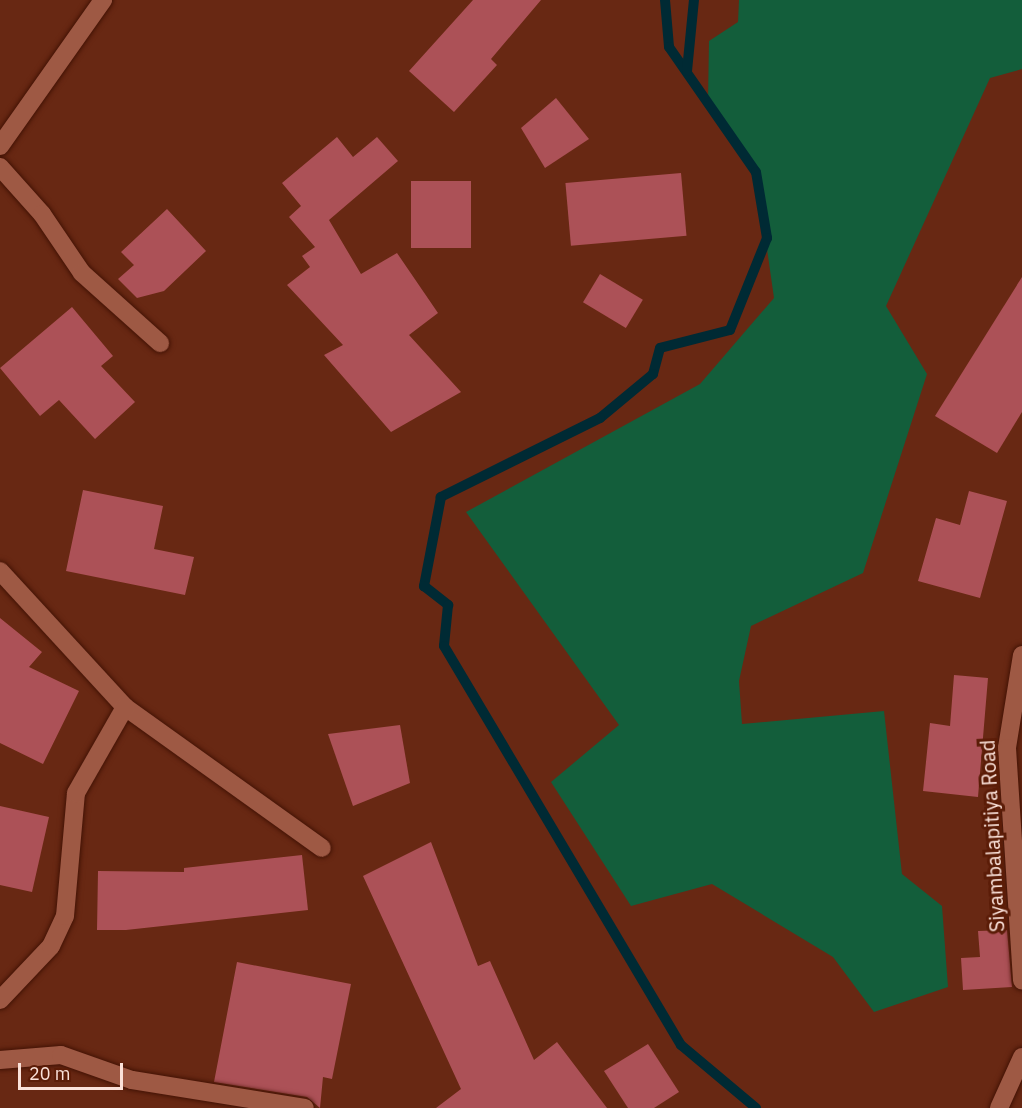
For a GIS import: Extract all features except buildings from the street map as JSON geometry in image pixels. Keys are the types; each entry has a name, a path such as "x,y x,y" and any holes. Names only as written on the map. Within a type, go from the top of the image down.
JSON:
{"street":[{"path":"0,146 103,0"},
{"path":"0,167 42,214 82,273 160,343"},
{"path":"0,572 125,707 322,848"},
{"name":"Siyambalapitiya Road","path":"1022,655 1007,748 1022,981"},
{"path":"0,1000 51,946 65,916 76,793 125,707"},
{"path":"0,1060 61,1055 132,1080 305,1108"},
{"path":"999,1108 1022,1057"}],"green space":[{"path":"739,0 1022,0 1022,69 990,78 886,306 927,374 863,573 751,626 739,681 742,724 884,711 902,874 942,906 948,987 874,1012 833,957 712,884 631,906 551,782 619,725 466,512 700,384 774,298 756,172 708,99 709,41 738,22"}],"waterway":[{"path":"665,0 669,47 756,172 767,238 730,330 660,348 653,374 600,418 441,497 424,586 448,605 444,646 681,1045 756,1108"},
{"path":"687,71 694,0"}]}
